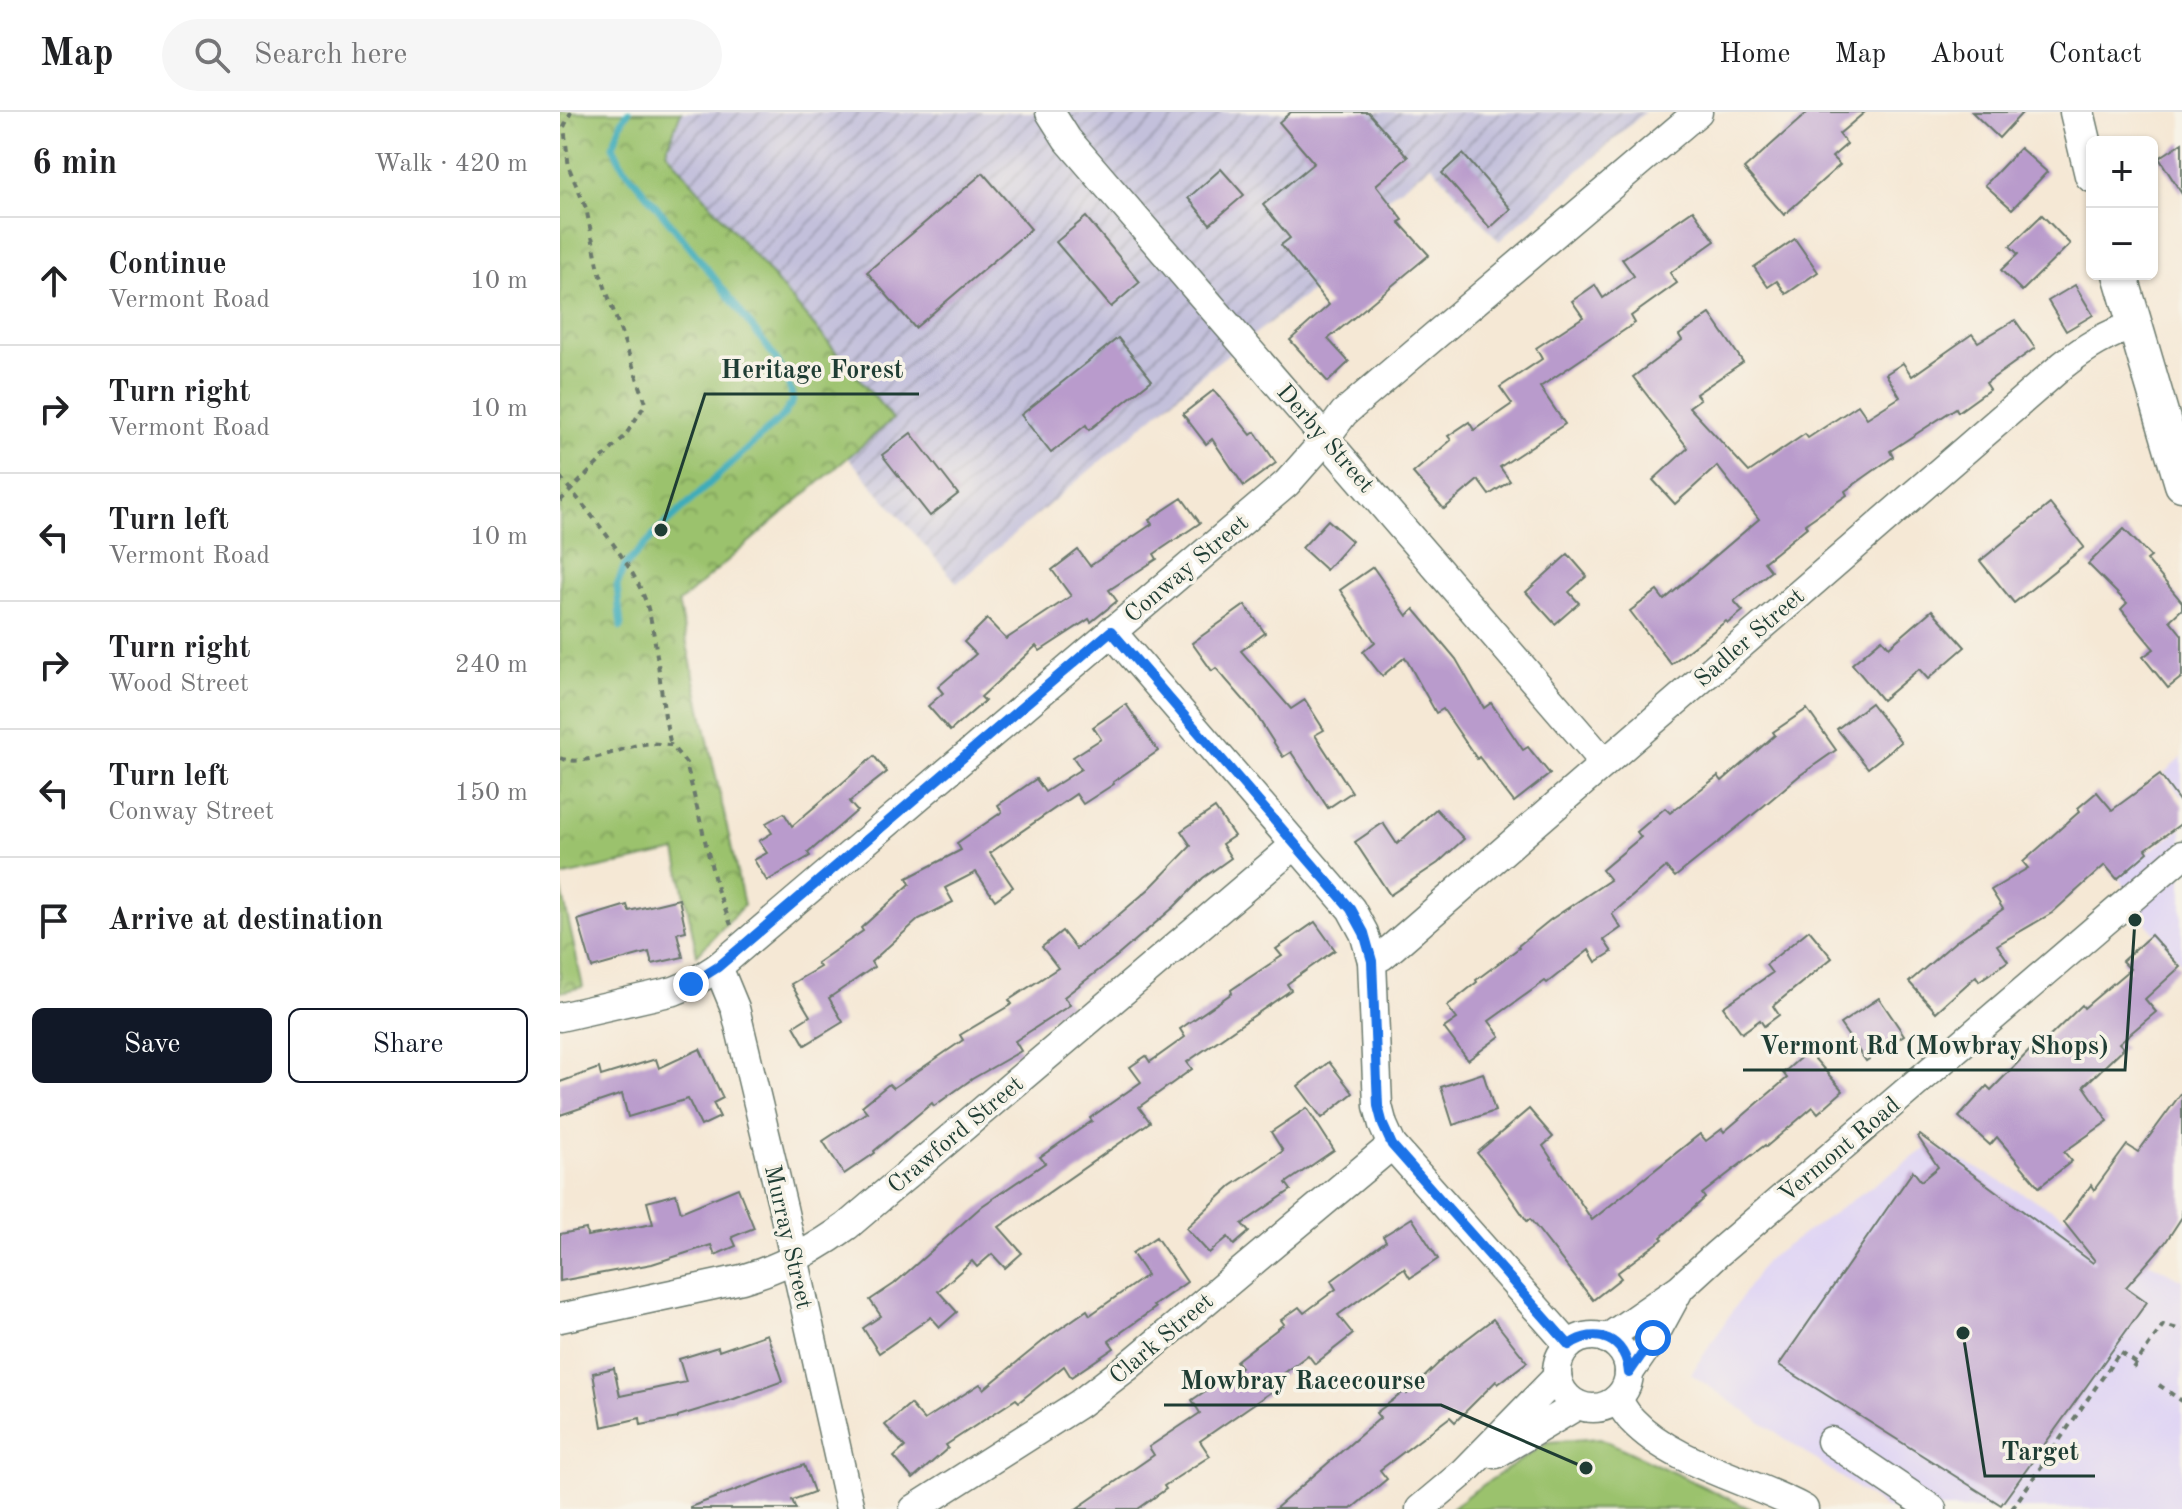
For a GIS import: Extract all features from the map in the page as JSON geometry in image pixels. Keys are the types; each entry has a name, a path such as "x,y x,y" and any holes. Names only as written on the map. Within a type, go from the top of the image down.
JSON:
{"main road":[{"path":"2077,112 2086,150"},
{"path":"2122,280 2182,484"}],"street":[{"name":"Derby Street","path":"1050,112 1067,139 1604,762"},
{"name":"Conway Street","path":"560,1017 674,991 718,967 1287,483 1344,413 1698,112"},
{"name":"Sadler Street","path":"1372,961 1382,956 2063,365 2111,333 2135,325"},
{"path":"1111,631 1351,909 1364,933 1372,961 1378,1106 1383,1125 1392,1145 1569,1345 1559,1360 1557,1377 1564,1394 1578,1405 1595,1409 1617,1399 1631,1420 1682,1456 1804,1509"},
{"name":"Crawford Street","path":"560,1318 769,1271 794,1260 847,1226 1295,845"},
{"name":"Vermont Road","path":"1569,1345 1591,1336 1606,1339 1680,1288 2182,855"},
{"name":"Murray Street","path":"718,967 735,1008 850,1509"},
{"name":"Clark Street","path":"914,1509 1079,1404 1392,1145"},
{"name":"Vermont Road","path":"1617,1399 1625,1390 1629,1373 1653,1338 1680,1288"},
{"path":"1606,1339 1621,1347 1629,1373"},
{"path":"1420,1509 1464,1472 1557,1377"},
{"path":"1464,1472 1578,1405"},
{"path":"1831,1441 1932,1509"}],"path":[{"path":"560,501 625,436 646,403 599,270 586,208 569,168 564,127 571,112"},
{"path":"560,477 626,564 647,604 671,745 686,763 717,889 734,933"},
{"path":"560,758 567,761 608,756 645,743 671,745"},
{"path":"2012,1509 2120,1352 2135,1366 2163,1325 2182,1330"},
{"path":"2159,1385 2182,1401"}],"shaded area":[{"path":"681,112 1645,112 1499,241 1431,165 1348,228 1365,250 1210,368 957,583 848,457 892,419 666,150"},
{"path":"2182,757 2182,798 2164,773"},
{"path":"2182,828 2182,964 2143,920 2117,874"},
{"path":"1932,1144 2182,1280 2182,1509 1887,1509 1691,1374 1765,1261"}],"green space":[{"path":"560,112 681,112 666,151 893,419 678,603 744,905 697,955 676,851 560,877"},
{"path":"560,882 583,987 560,992"},
{"path":"1600,1438 1751,1509 1451,1509 1548,1442"}],"building":[{"path":"1291,112 1368,112 1408,157 1376,185 1403,220 1399,222 1429,255 1328,339 1349,362 1328,382 1290,340 1329,305 1281,245 1290,238 1263,205 1314,163 1279,122"},
{"path":"1808,112 1865,112 1839,134 1847,144 1832,157 1840,165 1784,215 1744,169"},
{"path":"1972,112 2023,112 1999,138"},
{"path":"2182,143 2182,194 2159,158"},
{"path":"2020,148 2047,172 2012,209 1985,185"},
{"path":"1463,154 1511,209 1490,228 1442,173"},
{"path":"1221,169 1244,195 1210,224 1188,198"},
{"path":"983,173 1031,229 915,328 867,272"},
{"path":"1693,210 1715,241 1670,273 1677,283 1631,316 1635,323 1540,387 1565,424 1500,467 1510,481 1489,495 1478,480 1444,509 1413,473 1451,440 1448,436 1469,422 1474,430 1512,404 1500,387 1542,359 1536,348 1583,317 1572,301 1595,285 1603,298 1634,276 1622,259"},
{"path":"2042,215 2070,244 2022,291 2001,270 2018,254 2010,246"},
{"path":"1086,217 1140,282 1111,307 1056,242"},
{"path":"1795,239 1818,272 1786,294 1777,281 1768,287 1754,267"},
{"path":"2075,285 2093,315 2066,331 2048,301"},
{"path":"1710,314 1743,362 1696,394 1700,399 1689,407 1749,472 1805,434 1808,438 1858,405 1867,418 1900,397 1886,374 1903,363 1912,376 1972,334 1978,342 2015,320 2035,348 1986,383 1990,389 1958,412 1956,408 1890,451 1893,457 1805,524 1807,527 1764,562 1771,571 1734,601 1743,611 1671,664 1630,611 1657,591 1664,600 1759,519 1717,466 1675,504 1653,480 1688,448 1633,377 1682,340 1679,335"},
{"path":"1118,338 1152,380 1089,430 1086,425 1051,453 1021,415"},
{"path":"1214,390 1251,435 1255,432 1276,463 1244,486 1212,439 1206,444 1183,414"},
{"path":"911,433 958,494 930,516 882,455"},
{"path":"1182,498 1200,523 1154,554 1157,559 1109,590 1117,601 1091,622 1089,619 1040,651 1036,646 981,697 985,701 950,731 928,706 943,693 938,687 976,654 964,642 987,619 1006,639 1071,596 1052,570 1078,550 1090,566 1152,524 1149,520"},
{"path":"2050,504 2084,547 2014,603 1980,561"},
{"path":"1328,520 1352,541 1326,570 1302,548"},
{"path":"2124,529 2151,557 2147,560 2182,602 2182,609 2170,620 2182,635 2182,677 2168,688 2143,657 2154,649 2121,609 2127,603 2088,564"},
{"path":"1568,554 1587,576 1569,592 1579,603 1555,624 1526,592"},
{"path":"1373,567 1407,616 1414,609 1456,659 1484,708 1491,703 1523,750 1528,747 1550,774 1514,802 1479,757 1477,759 1443,709 1436,713 1405,657 1382,676 1363,652 1375,642 1340,590"},
{"path":"1245,605 1265,633 1241,651 1291,709 1305,700 1324,730 1315,735 1352,792 1328,808 1291,752 1283,757 1255,713 1216,668 1212,671 1192,643"},
{"path":"1932,610 1965,647 1928,679 1919,669 1882,700 1852,664 1882,639 1889,647"},
{"path":"1871,703 1901,742 1868,768 1837,729"},
{"path":"1126,704 1158,751 1083,804 1076,794 990,853 1013,887 995,900 976,872 945,888 953,902 919,919 871,962 874,967 829,998 843,1022 805,1045 794,1026 810,1016 791,984 820,967 817,963 863,931 861,928 910,884 907,878 961,850 957,843 1002,812 998,805 1036,779 1045,792 1081,769 1073,757 1101,739 1093,727"},
{"path":"1807,709 1836,750 1799,776 1675,877 1666,867 1612,914 1621,928 1604,940 1612,952 1596,962 1589,950 1547,983 1545,981 1489,1021 1500,1036 1468,1060 1444,1028 1457,1019 1447,1006 1550,920 1610,880 1602,870 1641,837 1637,832 1665,808 1670,813 1718,776 1722,781 1775,735 1773,732"},
{"path":"874,756 887,772 849,802 857,811 808,853 810,856 767,881 754,860 767,853 759,841 772,833 766,823 784,813 792,826"},
{"path":"2160,775 2182,805 2182,823 2146,849 2148,852 2117,879 2105,865 2052,913 1997,945 2008,961 1979,981 1976,976 1936,1012 1909,982 1955,942 2003,909 1991,890 2028,868 2023,862 2097,792 2112,810"},
{"path":"1215,808 1234,836 1222,844 1231,858 1203,878 1116,957 1064,997 1070,1005 1015,1041 1021,1051 972,1079 934,1106 932,1103 875,1153 844,1174 823,1141 867,1112 862,1106 889,1084 893,1088 963,1040 960,1035 1012,1004 1009,1000 1058,968 1042,947 1062,931 1076,949 1093,937 1149,889 1191,846 1181,831"},
{"path":"1436,809 1464,839 1438,863 1390,895 1355,842 1383,823 1397,844"},
{"path":"679,899 686,931 677,933 683,957 652,964 649,952 592,968 578,920 627,905 629,911"},
{"path":"1315,922 1335,950 1287,984 1291,990 1187,1062 1192,1069 1139,1107 1150,1122 999,1227 1022,1253 1005,1268 992,1254 977,1267 972,1261 938,1291 957,1312 940,1327 931,1317 879,1353 863,1328 881,1316 870,1300 894,1284 982,1206 1045,1163 1040,1157 1141,1082 1130,1067 1146,1056 1150,1062 1185,1037 1180,1029 1282,956 1276,949"},
{"path":"1809,930 1832,958 1773,1006 1779,1015 1764,1026 1760,1020 1742,1033 1723,1007 1772,973 1766,965"},
{"path":"2151,935 2180,967 2145,999 2156,1012 2119,1043 2124,1048 2084,1086 2108,1121 2064,1152 2072,1161 2039,1187 1997,1137 1990,1145 1959,1117 1987,1086 1991,1090 2039,1041 2042,1044 2082,1005 2084,1008 2130,969 2122,961"},
{"path":"1879,998 1904,1035 1866,1061 1840,1024"},
{"path":"700,1049 723,1098 713,1103 720,1117 701,1126 688,1099 628,1117 622,1094 560,1115 560,1082 599,1068 601,1076 656,1059 659,1068"},
{"path":"1808,1051 1843,1091 1818,1113 1813,1107 1766,1147 1702,1194 1705,1198 1661,1237 1663,1239 1617,1273 1621,1278 1593,1300 1530,1219 1527,1221 1477,1153 1529,1109 1553,1137 1543,1146 1592,1220 1700,1134 1706,1141 1722,1129 1724,1132 1787,1078 1783,1073"},
{"path":"1329,1062 1353,1093 1322,1118 1298,1086"},
{"path":"1483,1073 1495,1111 1453,1125 1441,1087"},
{"path":"2182,1092 2182,1217 2165,1243 2126,1287 2147,1302 2001,1505 1779,1365 1913,1171 1921,1181 1938,1167 1918,1137 1920,1135 2093,1263 2095,1261 2064,1222 2091,1185 2094,1190 2127,1145 2138,1152"},
{"path":"1307,1108 1334,1150 1286,1183 1291,1190 1242,1224 1249,1232 1234,1245 1228,1237 1209,1253 1186,1228 1231,1186 1283,1151 1271,1132"},
{"path":"738,1188 754,1228 732,1237 736,1246 715,1255 711,1245 652,1264 560,1281 560,1234 586,1229 587,1236 653,1224 647,1202 676,1194 681,1212"},
{"path":"1412,1218 1438,1259 1410,1278 1404,1268 1338,1315 1353,1334 1315,1364 1308,1355 1274,1381 1278,1387 1200,1441 1210,1456 1164,1486 1166,1489 1138,1509 1076,1509 1154,1455 1149,1447 1200,1413 1192,1400 1241,1367 1236,1361 1284,1324 1281,1320 1299,1307 1304,1313 1336,1289 1331,1281 1386,1241 1383,1236"},
{"path":"1156,1237 1187,1282 1109,1341 1114,1348 1071,1377 1064,1366 1019,1402 1016,1399 946,1445 948,1448 913,1479 894,1457 905,1447 885,1425 910,1404 924,1420 980,1384 984,1389 1048,1337 1087,1310 1090,1315 1147,1275 1132,1253"},
{"path":"1493,1319 1527,1362 1498,1384 1496,1381 1455,1422 1450,1417 1380,1470 1387,1479 1351,1509 1275,1509 1380,1418 1376,1413 1405,1391 1407,1394 1450,1352"},
{"path":"767,1334 783,1381 678,1418 641,1425 640,1418 602,1427 593,1373 614,1368 620,1396 686,1382 679,1359 718,1347 719,1351"},
{"path":"804,1465 814,1492 792,1500 796,1509 690,1509 690,1507"}],"waterway":[{"path":"621,627 617,586 624,567 659,530 783,416 793,401 786,378 769,348 622,165 613,146 628,112"}],"place":[{"name":"Heritage Forest","path":"661,530"},
{"name":"Vermont Rd (Mowbray Shops)","path":"2135,920"},
{"name":"Target","path":"1963,1333"},
{"name":"Mowbray Racecourse","path":"1586,1468"}],"route":[{"path":"691,984 718,967 1111,631 1351,909 1364,933 1372,961 1378,1106 1392,1145 1569,1345 1591,1336 1608,1339 1621,1347 1629,1373 1653,1338"}]}
